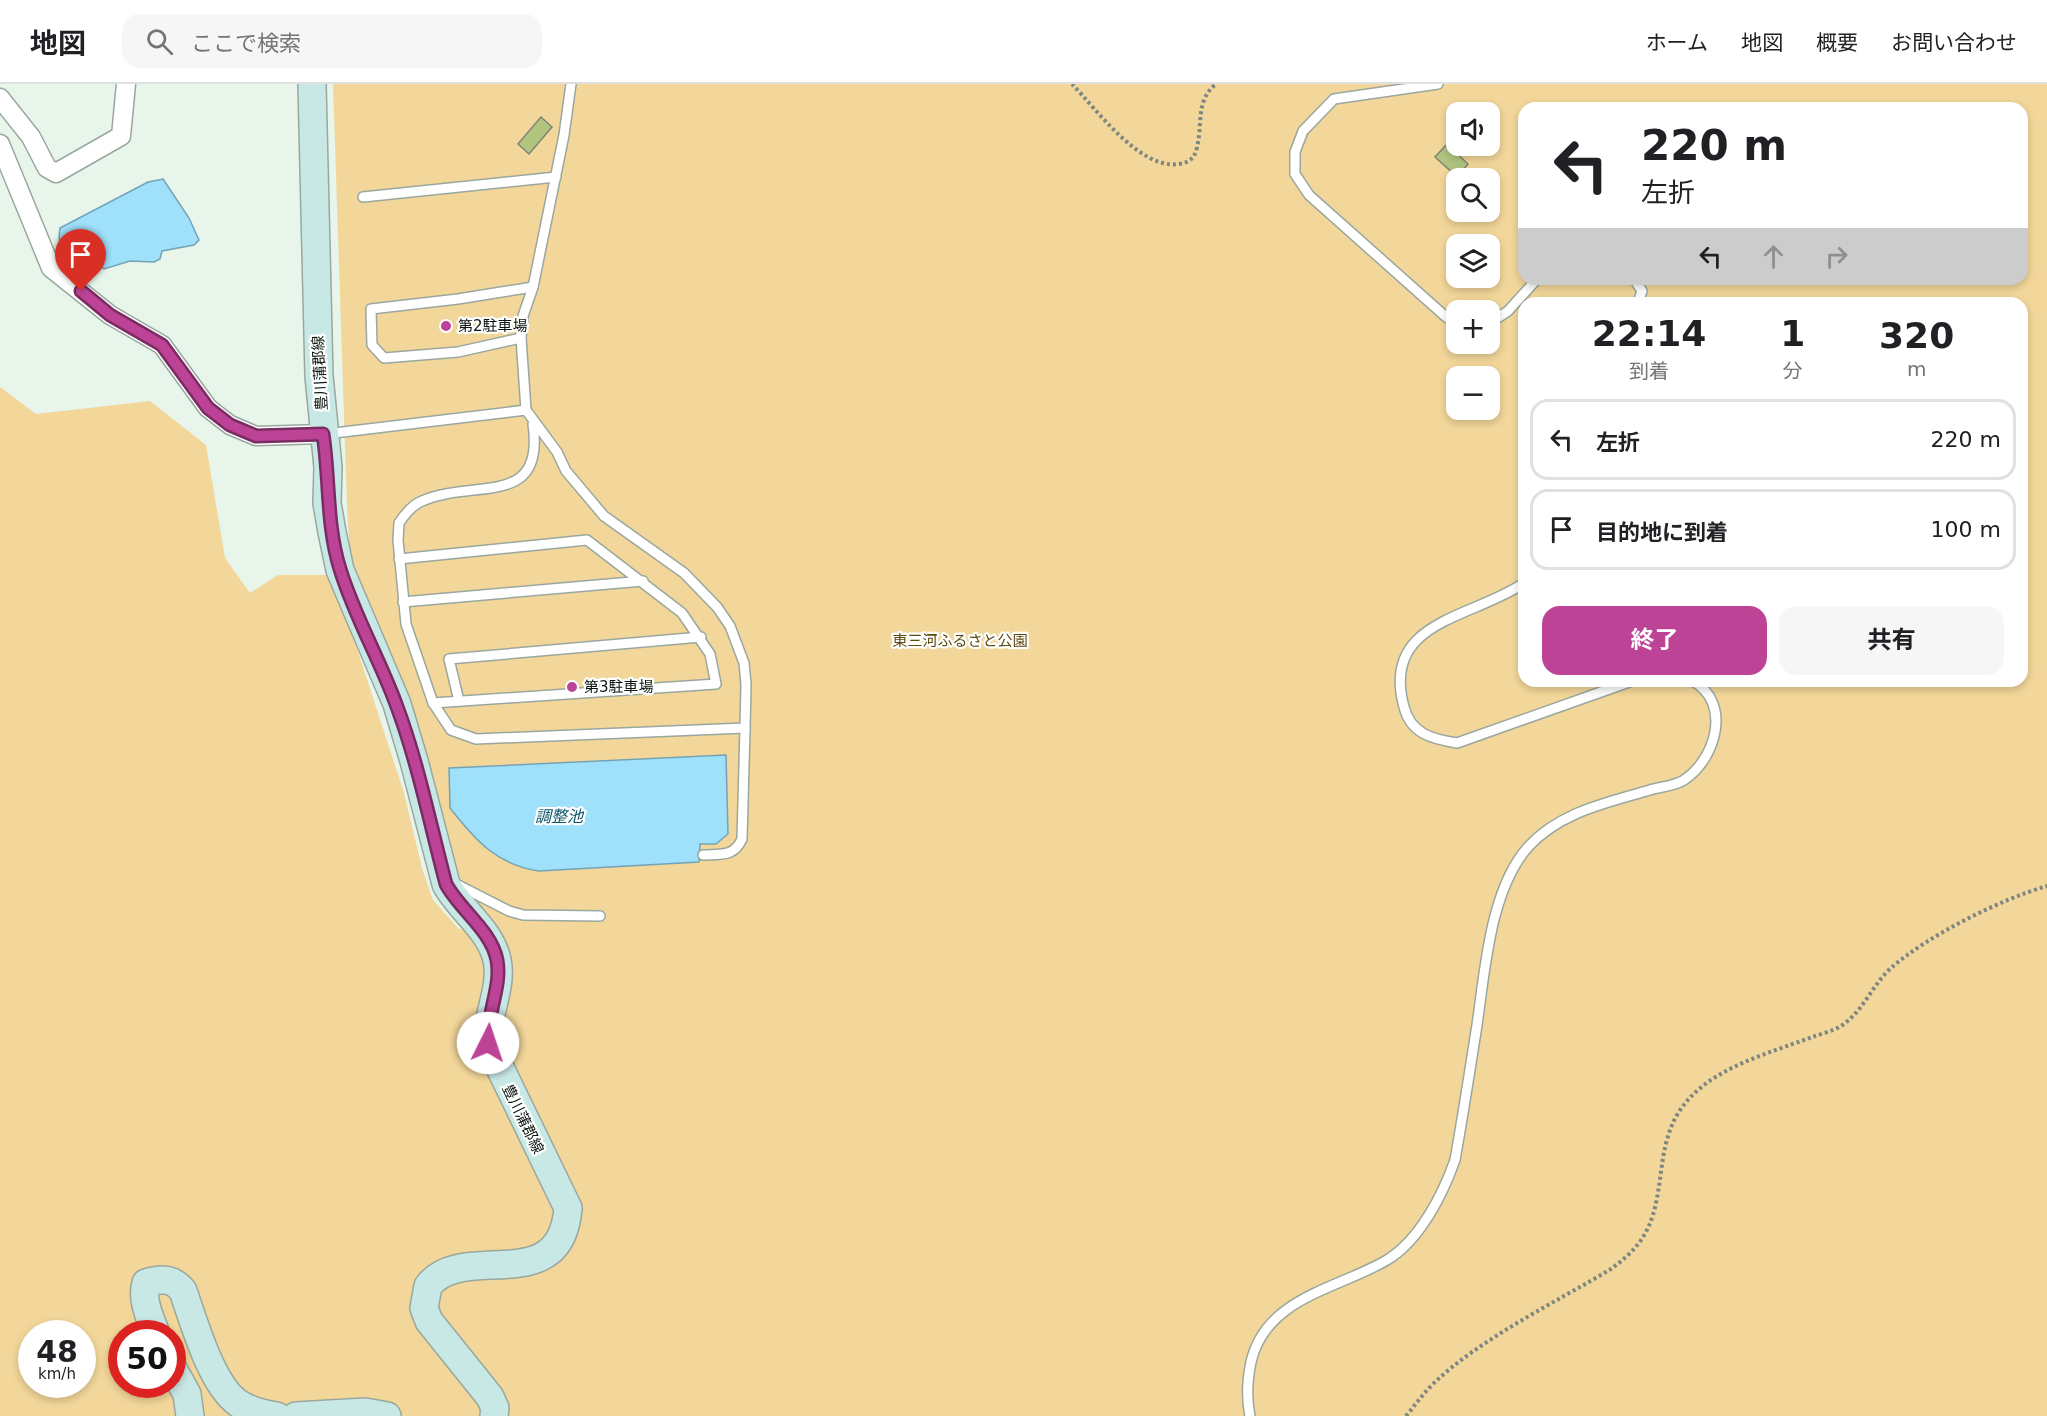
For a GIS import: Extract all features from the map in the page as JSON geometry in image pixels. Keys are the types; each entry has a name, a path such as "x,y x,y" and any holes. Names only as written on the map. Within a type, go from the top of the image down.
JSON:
{"main road":[{"name":"豊川蒲郡線","path":"312,84 319,376 328,467 327,503 340,570 397,704 446,884 453,899 465,908 485,936 497,960 495,989 487,1028 488,1043 568,1209 562,1237 553,1250 528,1262 446,1271 428,1286 424,1308 429,1321 490,1397 495,1408 494,1416"},
{"path":"151,1320 144,1299 146,1283 162,1279 177,1284 183,1291 205,1351 227,1392 250,1410 277,1416"},
{"path":"186,1392 190,1416"},
{"path":"296,1416 365,1412 387,1416"}],"street":[{"path":"0,98 31,137 47,168 56,173 121,136 126,84"},
{"path":"0,144 51,268 110,315 162,345 208,408 230,425 256,436 323,434"}],"lane":[{"path":"571,84 556,177 533,287 523,316 521,338 526,410 533,424 557,452 566,471 604,516 684,573 717,607 730,626 744,663 746,684 742,839 737,850 731,854 703,855"},
{"path":"1438,84 1334,99 1303,131 1295,152 1295,174 1309,195 1446,317"},
{"path":"363,197 556,177"},
{"path":"1521,297 1532,285"},
{"path":"521,338 458,352 384,358 372,345 371,309 533,287"},
{"path":"1500,316 1518,300"},
{"path":"323,434 526,410"},
{"path":"533,424 536,445 534,461 525,476 510,483 420,501 399,523 399,559 406,624 433,703 452,730 476,739 745,728"},
{"path":"399,559 587,540 682,613 701,637 710,654 716,684 433,703"},
{"path":"403,602 643,581"},
{"path":"1518,586 1422,632 1407,653 1400,673 1400,693 1405,714 1417,731 1435,740 1457,743 1615,687"},
{"path":"459,701 448,659 701,637"},
{"path":"1250,1416 1247,1380 1253,1354 1260,1336 1274,1318 1290,1306 1389,1259 1421,1227 1445,1188 1455,1160 1490,941 1505,884 1526,849 1547,829 1584,810 1683,781 1697,770 1710,754 1715,734 1716,714 1710,700 1698,687"},
{"path":"446,884 455,883 509,911 523,915 600,916"}],"path":[{"path":"1072,84 1138,152 1153,161 1170,165 1186,163 1195,157 1200,110 1208,91 1216,84"},
{"path":"1406,1416 1433,1384 1458,1363 1490,1341 1611,1269 1628,1255 1643,1238 1652,1217 1662,1158 1677,1115 1704,1084 1747,1062 1840,1027 1854,1016 1889,970 1909,953 2014,896 2047,886"}],"green space":[{"name":"東三河ふるさと公園","path":"333,84 2047,84 2047,1416 0,1416 0,387 36,414 150,401 206,445 225,558 250,593 278,575 333,575 404,793 422,868 433,900 459,929 495,931 472,905 455,866 420,739 396,665 355,581 350,554 347,507"}],"water":[{"path":"163,179 189,218 199,240 194,245 162,251 160,259 154,262 130,261 104,269 98,263 74,259 63,252 59,238 60,228 148,182"},
{"name":"調整池","path":"726,755 728,834 716,844 700,844 699,862 539,871 524,868 499,857 488,849 450,808 449,768"}],"building":[{"path":"541,117 552,127 529,154 518,144"},
{"path":"1446,145 1446,156 1460,156 1468,164 1465,168 1447,168 1435,157"}],"place":[{"name":"第2駐車場","path":"446,326"},
{"name":"第3駐車場","path":"572,687"}],"route":[{"path":"81,291 110,315 162,345 208,408 230,425 256,436 323,434 328,467 327,503 340,570 397,704 446,884 453,899 465,908 485,936 497,960 497,976 487,1028 488,1043"}]}
